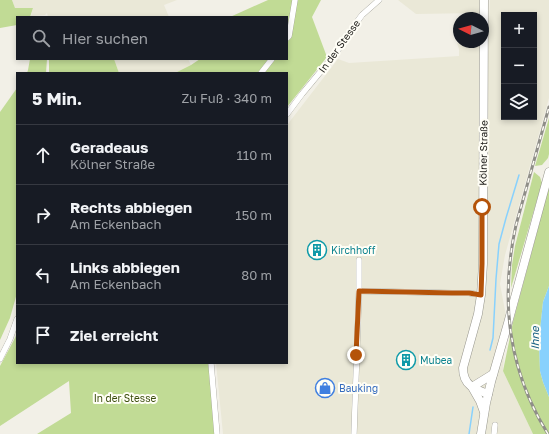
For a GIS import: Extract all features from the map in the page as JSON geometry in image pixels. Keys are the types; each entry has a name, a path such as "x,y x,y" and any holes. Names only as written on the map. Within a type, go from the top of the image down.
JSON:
{"street":[{"path":"288,37 295,0"},
{"name":"In der Stesse","path":"288,113 336,53 362,15 379,0"},
{"name":"Kölner Straße","path":"484,0 481,295 478,314 463,368 463,374 466,381 472,387 480,401 484,413"},
{"path":"262,72 271,60"},
{"path":"481,434 493,374 549,172"},
{"path":"354,434 359,260"},
{"path":"359,291 469,293 481,295"},
{"path":"0,359 10,339 16,322"},
{"path":"211,364 217,434"},
{"path":"472,387 493,374"},
{"path":"472,387 488,394"},
{"path":"494,434 495,426"}],"shaded area":[{"path":"12,0 177,0 164,5 169,16 48,16 47,13 45,15 31,16 33,8 15,8"},
{"path":"398,0 479,0 479,12 416,14"},
{"path":"490,0 549,0 549,98 505,255 500,284 506,316 503,371 533,434 223,434 216,364 288,364 288,124 338,59 349,63 459,56 459,48 480,48 479,115 486,116"},
{"path":"114,60 188,60 191,65 177,72 119,72"}],"green space":[{"path":"0,0 12,0 15,8 33,8 30,16 16,16 16,25 0,28"},
{"path":"268,0 321,0 312,17 327,57 288,106 288,72 177,72 198,60 288,60 288,16 232,16"},
{"path":"30,60 47,60 46,72 27,72"},
{"path":"49,60 114,60 119,72 49,72"},
{"path":"16,89 16,297 10,318 0,340 0,112"},
{"path":"549,118 548,158 542,165 535,166"},
{"path":"534,172 540,177 542,183 511,288 515,246"},
{"path":"549,187 549,286 543,302 539,340 540,371 549,397 549,434 533,434 503,371 513,322"},
{"name":"In der Stesse","path":"16,336 16,364 209,364 215,434 37,434 71,413 69,381 0,426 0,366"}],"water":[{"path":"549,286 549,397 540,371 539,340 543,302"}],"waterway":[{"path":"490,350 493,338 499,244 519,175"},
{"path":"469,434 473,407"}],"railway":[{"path":"548,434 534,410 516,359 511,333 509,279 511,252 516,225 549,107"}],"place":[{"name":"Kirchhoff","path":"317,250"},
{"name":"Mubea","path":"406,360"},
{"name":"Bauking","path":"325,388"}],"route":[{"path":"356,355 359,291 469,293 481,295 482,207"}],"water label":[{"name":"Ihne","path":"534,338"}]}
